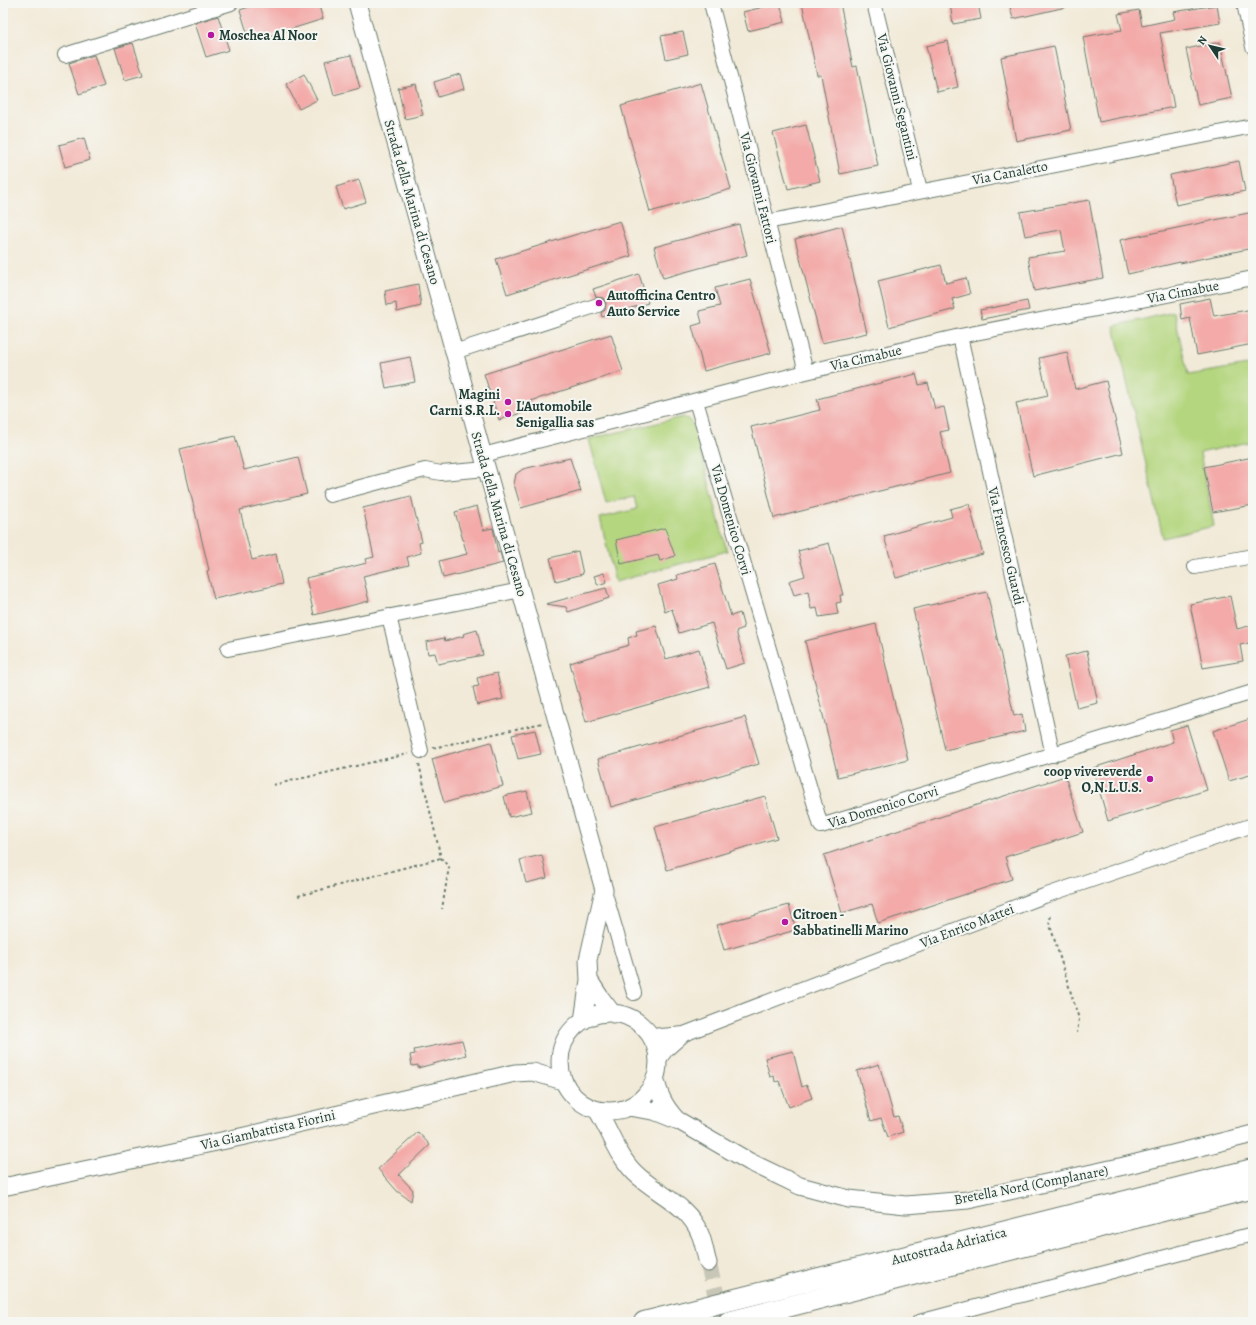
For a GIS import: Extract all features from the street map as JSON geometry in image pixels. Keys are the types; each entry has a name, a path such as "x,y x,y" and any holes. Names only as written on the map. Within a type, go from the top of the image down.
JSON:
{"highway":[{"name":"Autostrada Adriatica","path":"644,1322 1253,1169"},
{"name":"Autostrada Adriatica","path":"728,1322 1253,1188"}],"main road":[{"name":"Strada della Marina di Cesano","path":"357,3 604,890 589,954 589,980 583,1021"},
{"path":"589,980 613,1014"},
{"path":"613,1014 632,1020 648,1033 655,1047 656,1069 649,1089 641,1099 624,1108 597,1110 586,1106 577,1100 569,1091 563,1081 560,1069 560,1056 564,1042 572,1030 583,1021 597,1015 613,1014"},
{"name":"Via Giambattista Fiorini","path":"3,1187 245,1136 514,1073 533,1072 545,1068 560,1056"},
{"name":"Bretella Nord (Complanare)","path":"656,1069 658,1093 666,1107 679,1121"},
{"name":"Via Giambattista Fiorini","path":"533,1072 563,1081"},
{"path":"618,1146 624,1108"},
{"name":"Bretella Nord (Complanare)","path":"624,1108 654,1111 679,1121 750,1162 800,1186 849,1198 906,1204 968,1200 1124,1166 1253,1134"},
{"path":"597,1110 625,1160 635,1173 650,1186 677,1204 691,1218 700,1233 708,1263"}],"street":[{"path":"65,55 231,3"},
{"name":"Via Giovanni Fattori","path":"711,3 806,372"},
{"name":"Via Giovanni Segantini","path":"874,3 920,190"},
{"path":"1244,3 1253,47"},
{"name":"Via Canaletto","path":"767,222 920,190 1253,126"},
{"name":"Via Cimabue","path":"330,495 425,470 441,472 485,462 696,401 806,372 960,336 1253,278"},
{"path":"454,352 598,306"},
{"name":"Via Francesco Guardi","path":"960,336 1053,755"},
{"name":"Via Domenico Corvi","path":"696,401 821,826 1253,692"},
{"path":"1195,568 1253,556"},
{"path":"228,649 521,590"},
{"path":"389,616 420,755"},
{"name":"Via Enrico Mattei","path":"648,1033 661,1036 684,1034 1044,896 1253,825"},
{"path":"604,890 634,993"},
{"name":"Via Enrico Mattei","path":"656,1069 666,1050 684,1034"},
{"path":"919,1322 1253,1234"}],"path":[{"path":"420,755 441,858 449,867 442,909"},
{"path":"298,896 441,858"},
{"path":"1051,916 1049,922 1078,1019 1077,1033"}],"green space":[{"path":"1174,312 1188,375 1253,364 1253,441 1200,453 1214,526 1163,538 1114,326"},
{"path":"683,417 688,419 694,426 727,551 615,582 600,518 637,509 634,497 606,503 589,439"}],"building":[{"path":"261,3 318,3 323,19 250,42 240,10"},
{"path":"780,3 785,22 748,31 743,12"},
{"path":"802,3 840,3 853,67 857,66 878,166 840,174 821,75 817,75"},
{"path":"950,3 978,3 981,19 953,24"},
{"path":"1009,3 1065,3 1066,7 1013,19"},
{"path":"1217,5 1220,23 1160,33 1174,107 1099,122 1083,37 1122,30 1118,14 1139,10 1142,26 1175,19 1173,12"},
{"name":"Moschea Al Noor","path":"218,16 229,50 206,57 195,23"},
{"path":"683,32 688,54 666,59 661,36"},
{"path":"948,41 958,87 937,92 926,46"},
{"path":"1220,42 1232,98 1198,105 1186,49"},
{"path":"133,43 143,75 125,80 115,48"},
{"path":"1054,46 1071,130 1016,141 1001,57"},
{"path":"94,55 104,86 79,94 69,63"},
{"path":"351,55 360,88 334,95 325,61"},
{"path":"304,74 317,100 299,109 286,84"},
{"path":"460,74 464,89 438,97 434,82"},
{"path":"701,83 731,189 650,212 621,106"},
{"path":"416,84 423,115 405,119 398,88"},
{"path":"806,125 820,181 788,189 773,133"},
{"path":"84,138 90,160 65,167 59,145"},
{"path":"1239,161 1245,191 1176,205 1170,175"},
{"path":"359,180 366,202 343,209 336,187"},
{"path":"1089,200 1103,278 1034,291 1028,257 1065,251 1061,230 1025,236 1020,212"},
{"path":"1253,212 1253,248 1128,274 1120,240"},
{"path":"620,221 631,256 507,294 496,259"},
{"path":"739,224 747,255 663,278 654,247"},
{"path":"842,226 867,333 822,343 795,239"},
{"path":"941,265 946,283 966,278 970,294 952,299 955,309 889,327 878,281"},
{"path":"639,274 648,303 602,317 601,313 605,310 606,303 603,298 596,297 593,289"},
{"path":"750,279 771,353 704,371 692,326 702,323 699,311 720,306 715,288"},
{"path":"418,284 421,306 397,312 396,303 387,305 385,291"},
{"path":"1210,298 1214,316 1253,309 1253,344 1197,355 1190,318 1182,320 1180,304"},
{"path":"1027,301 1029,310 982,319 980,310"},
{"path":"611,334 623,371 531,401 534,409 499,420 484,374"},
{"path":"1067,352 1075,389 1106,381 1123,453 1033,476 1016,403 1048,396 1039,358"},
{"path":"410,357 415,382 386,388 381,363"},
{"path":"916,374 919,385 928,383 935,409 944,407 949,430 940,432 950,473 774,518 751,427 820,410 817,399"},
{"path":"235,436 244,470 298,457 307,494 240,510 252,560 276,554 282,584 214,599 207,571 209,570 180,449"},
{"path":"1253,457 1253,505 1213,512 1204,467"},
{"path":"570,458 581,491 521,508 514,484 516,474 523,469"},
{"path":"411,496 422,542 419,543 421,553 407,557 409,565 363,576 369,601 314,615 306,578 367,563 366,559 374,557 363,508"},
{"path":"969,504 983,554 896,578 884,536 952,517 950,509"},
{"path":"477,506 483,530 493,528 498,553 500,552 503,563 443,578 439,561 467,554 455,512"},
{"path":"665,528 675,556 660,561 658,555 621,564 616,540"},
{"path":"829,543 843,595 840,595 841,602 836,603 838,614 819,617 817,608 811,609 808,591 794,595 789,581 805,576 798,551"},
{"path":"578,551 583,574 556,581 550,558"},
{"path":"715,564 731,616 740,613 744,628 736,631 745,663 726,669 712,623 679,633 672,609 665,612 658,585 678,579 677,575"},
{"path":"604,573 607,582 598,585 594,576"},
{"path":"606,588 609,598 568,612 566,607 546,604"},
{"path":"987,592 1014,716 1022,714 1025,731 945,750 913,609"},
{"path":"1230,596 1237,629 1253,625 1253,642 1240,645 1243,661 1203,668 1190,604"},
{"path":"876,624 908,760 838,777 805,641"},
{"path":"656,626 666,659 699,649 710,687 586,722 570,663 629,645 628,638 637,635 636,631"},
{"path":"477,630 483,655 438,664 435,653 428,654 426,642 444,638 445,641 464,636 463,634"},
{"path":"1087,651 1098,703 1077,708 1065,656"},
{"path":"497,673 503,699 477,705 473,687 479,686 477,678"},
{"path":"745,717 759,764 611,807 598,759"},
{"path":"1253,718 1253,774 1229,781 1213,731"},
{"name":"coop vivereverde O,N.L.U.S.","path":"1187,725 1207,790 1108,821 1093,768 1173,742 1170,730"},
{"path":"535,730 541,754 518,759 512,735"},
{"path":"491,742 503,786 444,803 432,759"},
{"path":"1065,776 1083,832 1005,857 1012,879 878,923 872,904 842,913 824,855"},
{"path":"527,791 532,812 509,817 504,796"},
{"path":"765,796 777,838 667,870 655,827"},
{"path":"542,855 547,878 526,883 520,860"},
{"path":"789,905 796,930 724,950 717,925"},
{"path":"462,1040 466,1055 418,1068 418,1065 412,1066 410,1055 415,1054 414,1050"},
{"path":"793,1051 802,1087 807,1085 812,1098 789,1107 779,1081 775,1082 774,1076 770,1077 765,1058"},
{"path":"879,1064 894,1117 898,1116 903,1132 888,1137 881,1118 871,1121 857,1071"},
{"path":"418,1132 430,1145 399,1175 413,1190 411,1201 397,1191 378,1169"}],"tunnel":[{"path":"708,1263 723,1322"}],"place":[{"name":"Moschea Al Noor","path":"211,35"},
{"name":"Autofficina Centro Auto Service","path":"599,303"},
{"name":"Magini Carni S.R.L.","path":"508,402"},
{"name":"L'Automobile Senigallia sas","path":"508,414"},
{"name":"coop vivereverde O,N.L.U.S.","path":"1150,779"},
{"name":"Citroen - Sabbatinelli Marino","path":"785,922"}]}
